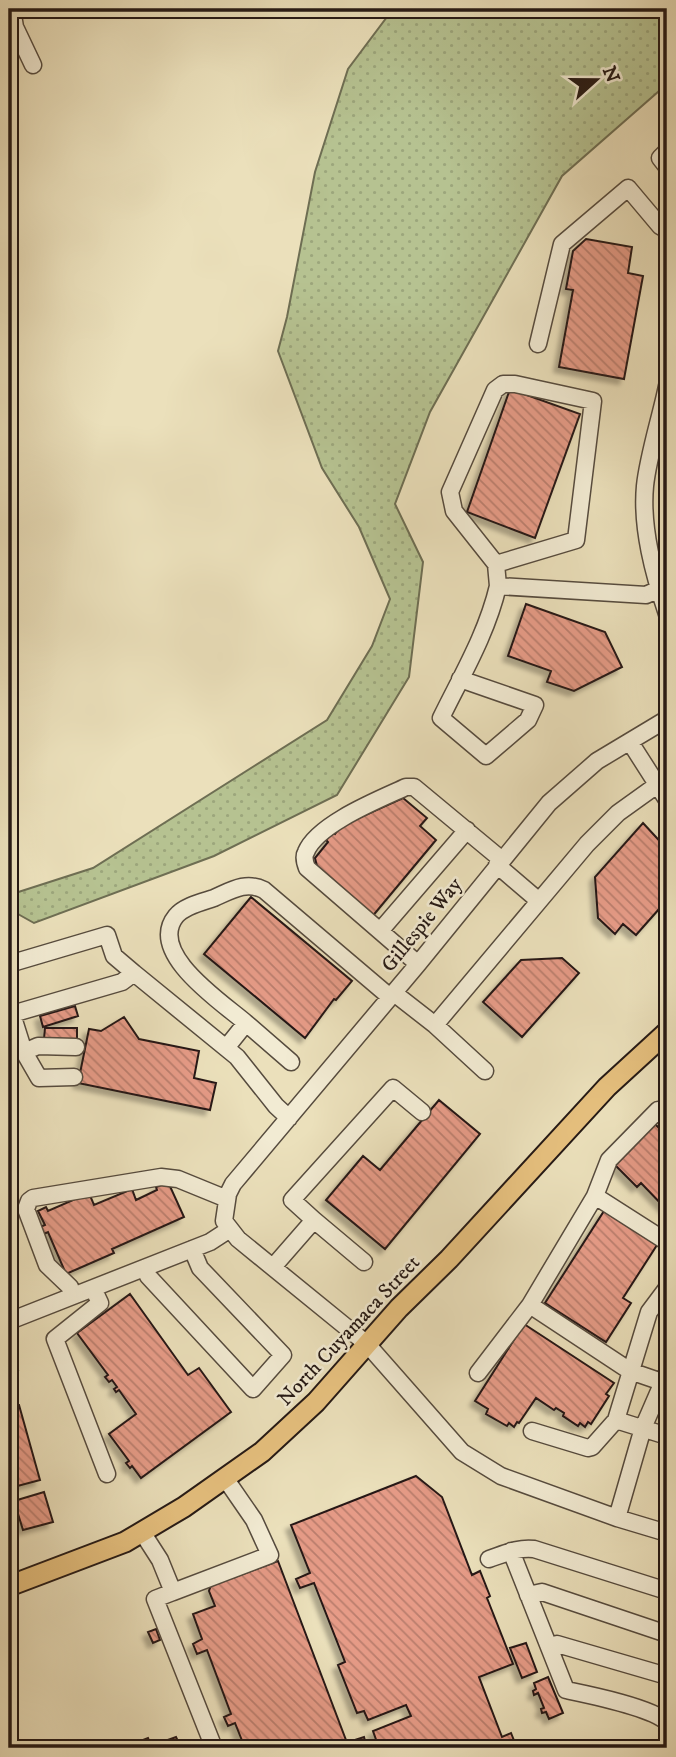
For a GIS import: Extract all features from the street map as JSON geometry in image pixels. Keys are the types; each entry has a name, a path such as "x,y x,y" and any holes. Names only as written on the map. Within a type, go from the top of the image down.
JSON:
{"main road":[{"name":"North Cuyamaca Street","path":"9,1586 125,1542 184,1507 262,1452 316,1402 399,1308 449,1259 607,1087 667,1032"}],"street":[{"path":"12,9 15,27 33,65"},
{"path":"667,151 660,158 667,167"},
{"path":"538,344 562,243 628,188 660,226 667,230"},
{"path":"460,679 535,705 528,720 486,756 441,718 491,615 498,586 496,564 454,511 450,492 495,390 503,384 516,384 593,401 576,540 496,564"},
{"path":"667,386 645,486 647,527 659,589 667,614"},
{"path":"498,586 646,595 659,589"},
{"name":"Gillespie Way","path":"230,1192 549,803 597,761 667,719"},
{"path":"629,741 667,800"},
{"path":"435,1025 604,826 657,785"},
{"path":"418,964 307,868 304,856 310,846 346,815 406,787 419,789 467,830 539,901"},
{"path":"380,932 467,830"},
{"path":"291,1062 179,965 173,952 170,932 173,920 184,910 246,885 264,890 392,995 435,1025 485,1072"},
{"path":"9,964 107,935 114,956 237,1057 276,1106 289,1118"},
{"path":"74,1077 39,1078 24,1052 10,1009 121,982 134,973"},
{"path":"226,1048 246,1023"},
{"path":"24,1052 37,1046 76,1047"},
{"path":"364,1262 292,1200 393,1088 422,1112"},
{"path":"478,1373 530,1305 595,1196 609,1160 658,1110 667,1120"},
{"path":"73,1296 70,1287 47,1265 26,1209 33,1198 161,1177 230,1192 224,1221 238,1240 367,1344 462,1452 501,1476 667,1533"},
{"path":"595,1196 667,1242"},
{"path":"273,1267 314,1220"},
{"path":"9,1310 12,1320 210,1242 230,1229"},
{"path":"145,1268 148,1276 253,1389 283,1355 200,1268 192,1249"},
{"path":"93,1288 100,1303 55,1339 107,1474"},
{"path":"532,1431 592,1447 617,1420 649,1312 667,1288"},
{"path":"530,1305 630,1371 665,1377 643,1428 617,1518"},
{"path":"617,1420 667,1436"},
{"path":"214,1748 155,1599 270,1555 254,1520 225,1478"},
{"path":"142,1532 160,1560 173,1592"},
{"path":"489,1559 511,1551 534,1549 667,1591"},
{"path":"511,1551 566,1690 623,1704 664,1719 667,1723"},
{"path":"528,1595 542,1592 667,1634"},
{"path":"550,1647 557,1644 667,1676"}],"green space":[{"path":"393,9 667,9 667,84 562,176 430,412 395,504 423,562 409,677 337,795 214,856 34,923 9,909 9,895 93,868 327,720 372,646 390,599 359,527 322,468 278,351 315,172 348,69"}],"building":[{"path":"586,239 632,247 628,273 643,276 624,379 559,367 573,290 566,289 573,251"},
{"path":"510,389 580,414 535,538 467,512"},
{"path":"526,604 605,632 622,667 574,691 547,682 551,671 508,656"},
{"path":"403,798 427,818 420,826 436,840 371,918 319,875 315,858 328,842 326,840 341,826"},
{"path":"643,823 667,849 667,900 636,935 623,924 615,934 598,918 595,877"},
{"path":"251,897 352,981 336,1000 334,999 305,1038 204,954"},
{"path":"562,958 579,973 522,1037 483,1002 521,960"},
{"path":"75,1006 78,1016 43,1027 40,1016"},
{"path":"124,1017 139,1039 199,1051 194,1078 216,1083 210,1110 78,1083 89,1029 101,1031"},
{"path":"45,1028 77,1028 77,1039 44,1039"},
{"path":"439,1100 480,1134 385,1249 326,1200 363,1156 380,1170"},
{"path":"655,1124 667,1136 667,1210 641,1183 637,1187 615,1165"},
{"path":"166,1183 169,1184 184,1217 112,1249 114,1253 66,1274 48,1232 44,1234 40,1227 45,1225 38,1211 46,1207 48,1211 89,1193 94,1205 132,1189 136,1200"},
{"path":"604,1211 657,1245 623,1298 631,1303 606,1342 545,1303"},
{"path":"130,1294 188,1375 199,1368 231,1412 141,1478 132,1466 130,1468 126,1463 129,1461 109,1434 136,1414 119,1390 116,1392 114,1389 117,1387 112,1380 109,1382 105,1377 108,1375 77,1333"},
{"path":"524,1324 614,1383 591,1424 588,1422 585,1427 580,1423 578,1426 563,1416 564,1413 536,1398 519,1423 514,1427 509,1423 507,1426 486,1414 488,1409 475,1401"},
{"path":"9,1347 18,1370 14,1372 15,1378 9,1380"},
{"path":"13,1405 19,1405 40,1480 10,1488 9,1409"},
{"path":"416,1476 442,1497 472,1575 480,1571 490,1596 487,1598 513,1664 479,1677 502,1737 511,1733 517,1748 379,1748 373,1731 411,1716 406,1705 368,1720 364,1711 357,1713 338,1665 345,1662 314,1583 300,1588 296,1579 310,1573 291,1525"},
{"path":"44,1492 53,1522 23,1530 14,1501"},
{"path":"278,1561 349,1748 245,1748 235,1723 228,1726 224,1717 231,1714 207,1650 197,1654 193,1644 202,1639 193,1614 215,1606 209,1591 213,1579 227,1574 232,1578"},
{"path":"156,1629 160,1640 153,1643 148,1632"},
{"path":"526,1643 537,1672 522,1678 510,1648"},
{"path":"548,1677 563,1713 549,1719 546,1712 542,1713 541,1709 544,1708 538,1693 534,1695 533,1691 536,1689 534,1683"},
{"path":"176,1737 181,1748 122,1748 148,1738 151,1746"},
{"path":"364,1737 367,1748 357,1748 355,1740"}]}
